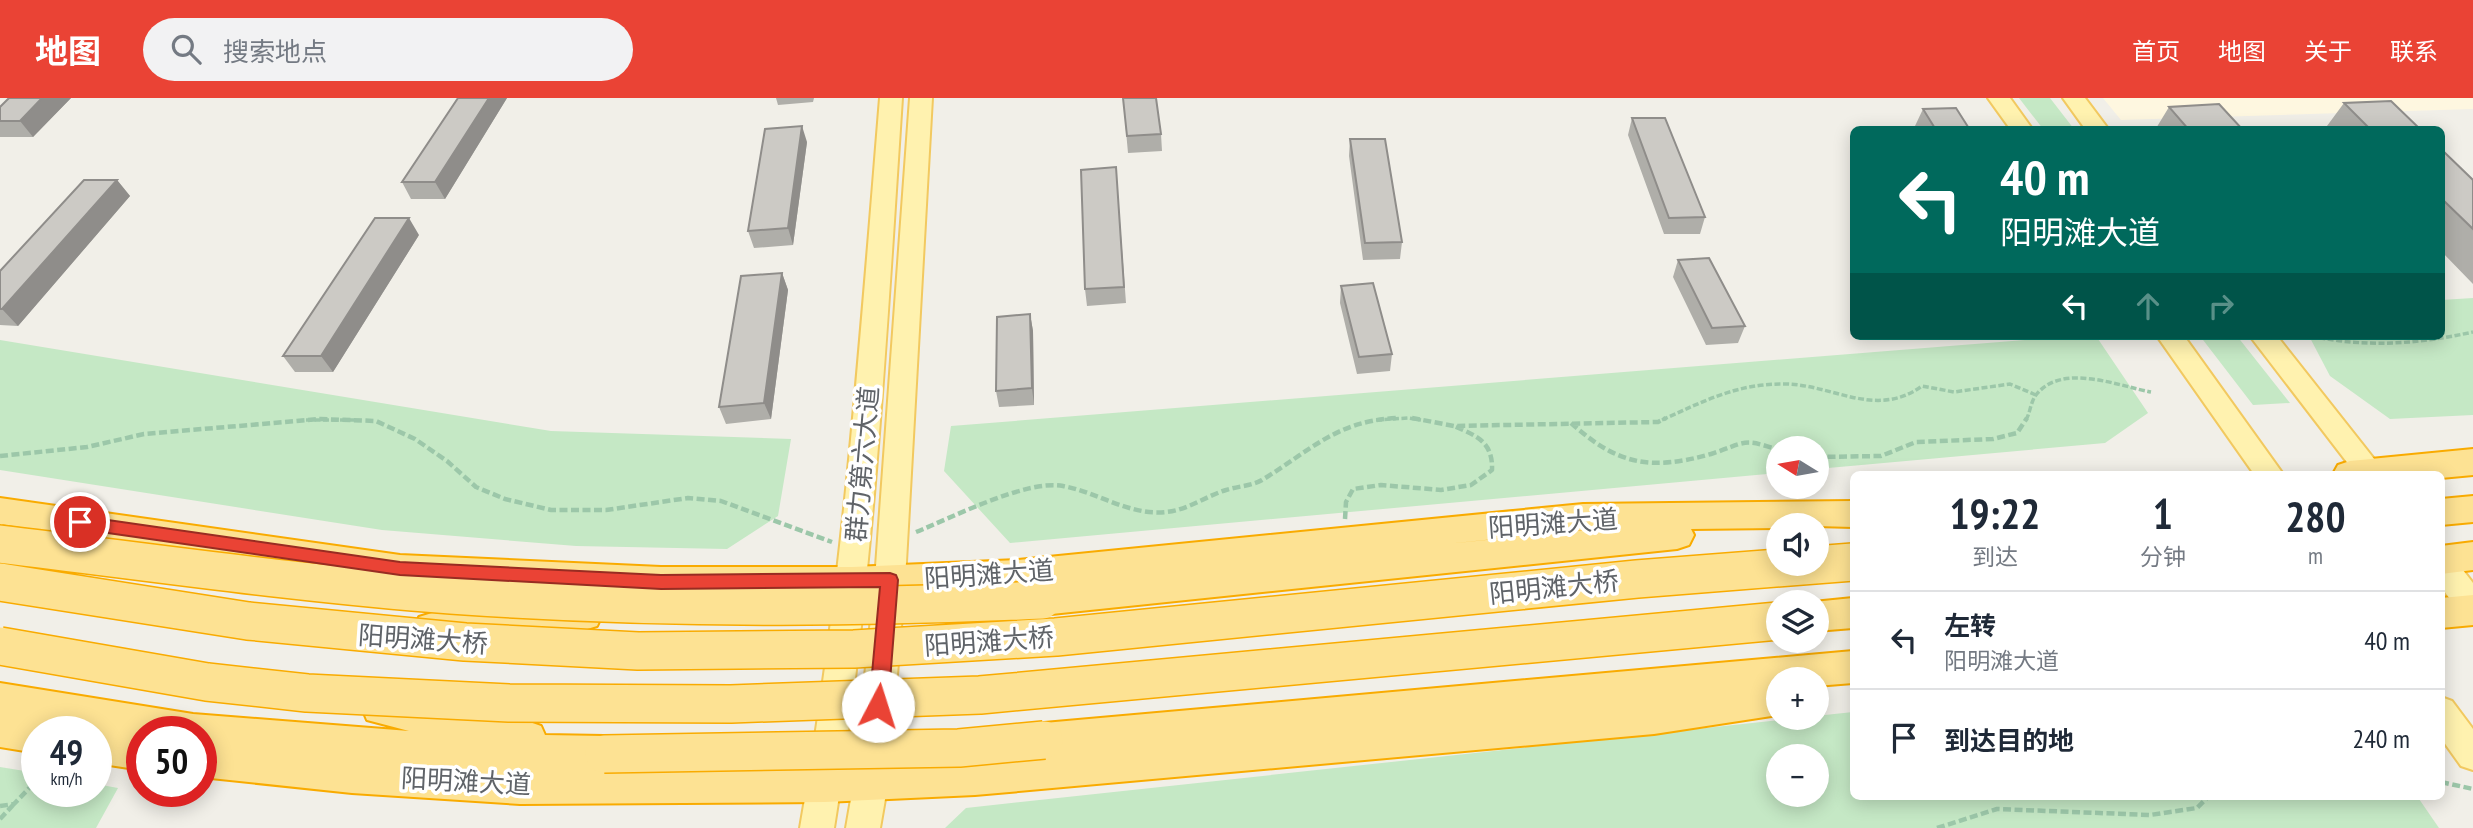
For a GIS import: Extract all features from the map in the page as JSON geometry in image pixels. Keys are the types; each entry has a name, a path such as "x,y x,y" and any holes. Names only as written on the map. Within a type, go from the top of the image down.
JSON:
{"highway":[{"path":"2391,471 2473,462"},
{"path":"2445,512 2473,509"},
{"name":"阳明滩大道","path":"0,511 400,569 661,582 853,566 890,580 1018,574 1583,517 1841,515"},
{"path":"0,544 375,588 680,607 966,604 1042,600 1593,545 1841,515"},
{"path":"2445,561 2473,556"},
{"name":"阳明滩大桥","path":"0,582 248,621 359,634 625,650 867,649 1056,637 1637,579 1850,562"},
{"path":"359,634 680,607"},
{"path":"2445,612 2473,608"},
{"path":"1829,615 1850,612"},
{"name":"阳明滩大桥","path":"0,646 207,682 307,693 509,703 731,705 980,695 1766,622"},
{"path":"0,700 218,734 474,752 604,754 959,748 1291,720 1654,682 1850,667"},
{"path":"1829,691 1850,687"},
{"path":"307,693 604,754"},
{"name":"阳明滩大道","path":"217,762 352,775 520,786 825,784 975,778 1654,717 1766,700"},
{"path":"0,730 21,733"}],"main road":[{"name":"群力第六大道","path":"817,828 853,566 891,98"},
{"name":"群力第六大道","path":"863,828 872,782 890,580 920,98"},
{"path":"1999,98 2019,126"},
{"path":"2074,98 2095,126"},
{"path":"2173,340 2267,471"},
{"path":"2266,340 2362,471"},
{"path":"2445,568 2473,608"},
{"path":"2445,717 2473,755"}],"path":[{"path":"2445,337 2473,332"},
{"path":"2334,340 2369,346 2401,346 2432,340"},
{"path":"1829,457 1881,456 1916,442 1993,439 2017,433 2027,419 2036,395 2054,382 2074,377 2151,392"},
{"path":"892,540 938,524 991,500 1025,490 1061,485 1138,510 1166,512 1226,490 1259,482 1340,429 1381,419 1409,418 1454,426 1658,422 1722,392 1787,384 1861,400 1907,397 1922,386 1954,392 2010,384 2036,395"},
{"path":"0,456 87,447 144,434 320,419 376,421 415,439 447,461 476,487 505,499 551,510 606,510 688,498 721,501 853,566"},
{"path":"1570,423 1593,445 1620,458 1654,467 1727,449 1748,441 1766,446"},
{"path":"1345,541 1346,502 1353,489 1381,485 1441,490 1471,485 1492,470 1493,455 1485,439 1454,426"},
{"path":"2445,783 2473,789"},
{"path":"0,819 21,797"},
{"path":"1937,828 1997,808 2150,815 2197,808 2205,800"},
{"path":"0,806 14,804"}],"shaded area":[{"path":"2103,98 2473,98 2473,109 2121,120"}],"green space":[{"path":"2019,98 2050,98 2072,126 2041,126"},
{"path":"2473,298 2473,415 2390,419 2330,376 2311,340 2445,340 2445,300"},
{"path":"0,340 551,431 791,439 778,516 727,549 576,546 382,530 0,470"},
{"path":"2024,340 2099,340 2148,413 2105,443 1829,468 1829,436 1766,436 1766,474 1010,543 944,471 951,426"},
{"path":"2203,340 2240,340 2290,403 2253,405"},
{"path":"1850,712 1850,800 2420,800 2439,828 945,828 966,808 1766,721 1766,730 1829,730 1829,715"},
{"path":"0,767 21,770 21,807 108,807 96,828 0,828"},
{"path":"112,787 118,788 112,799"}],"building":[{"path":"9,98 42,98 20,121 0,121 0,107"},
{"path":"458,98 489,98 435,182 402,182"},
{"path":"1123,98 1156,98 1161,134 1127,136"},
{"path":"2391,101 2417,126 2367,126 2344,103"},
{"path":"2219,104 2239,126 2186,126 2169,107"},
{"path":"1956,108 1967,126 1934,126 1923,109"},
{"path":"1632,118 1665,118 1705,217 1669,218"},
{"path":"802,126 788,228 748,231 765,129"},
{"path":"1350,139 1385,139 1402,242 1365,243"},
{"path":"2445,153 2473,180 2473,229 2445,202"},
{"path":"1116,167 1124,287 1085,289 1081,170"},
{"path":"84,180 117,180 0,309 0,271"},
{"path":"375,218 409,218 321,356 283,356"},
{"path":"1709,258 1745,326 1712,328 1678,260"},
{"path":"782,273 764,403 719,407 741,276"},
{"path":"1373,283 1392,354 1359,357 1341,286"},
{"path":"1030,314 1032,388 996,391 997,317"}],"route":[{"path":"80,522 400,569 661,582 890,580 878,706"}]}
